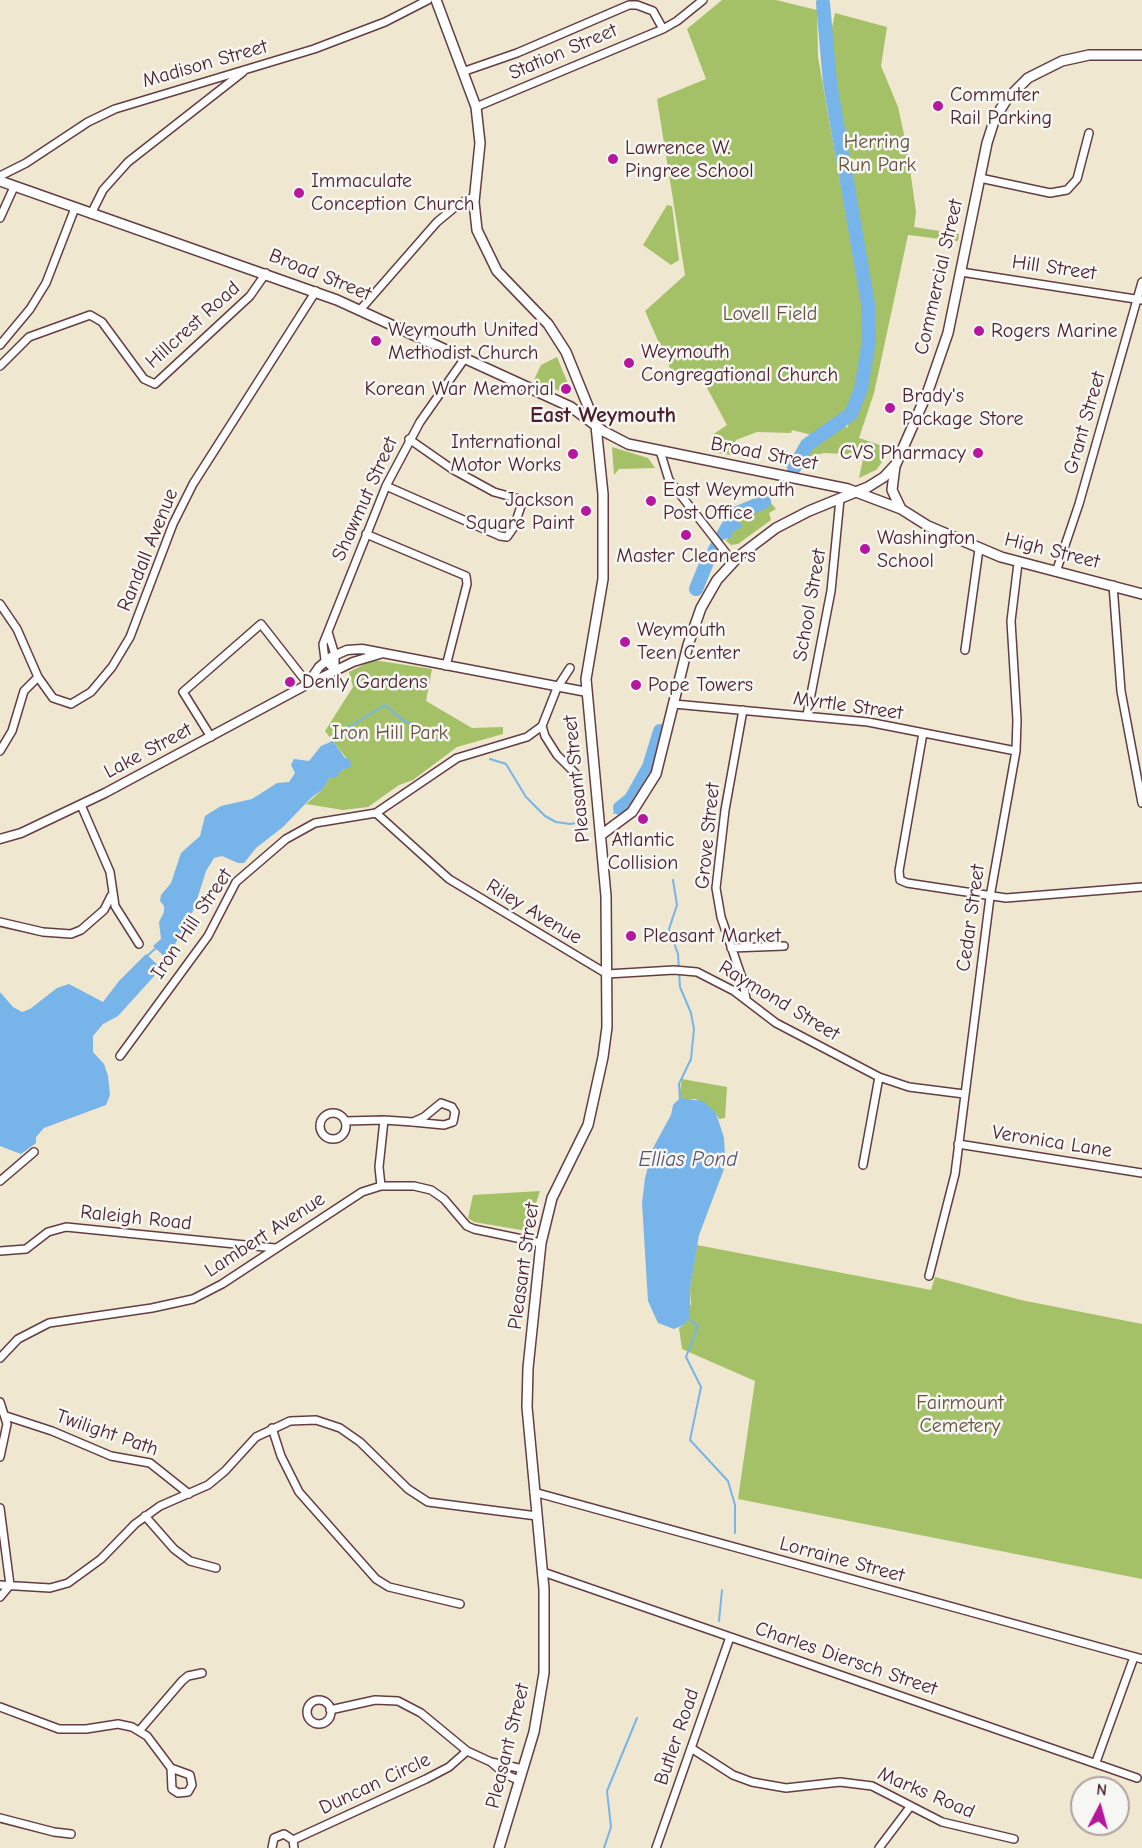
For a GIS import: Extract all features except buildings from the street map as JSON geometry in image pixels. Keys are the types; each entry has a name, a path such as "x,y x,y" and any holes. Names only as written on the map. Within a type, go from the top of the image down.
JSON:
{"main road":[{"path":"436,0 465,71 476,106 480,143 474,197 477,230 490,261 504,280 556,335 569,360 596,426"},
{"name":"Commercial Street","path":"602,835 625,819 651,784 660,765 688,645 701,608 712,587 733,562 784,524 877,482 896,464 937,368 951,325 980,178 995,118 1007,99 1028,78 1046,67 1079,56 1142,55"},
{"name":"Broad Street","path":"0,180 14,187 316,291 571,407 621,441 857,492"},
{"name":"Pleasant Street","path":"499,1848 538,1713 544,1673 546,1632 543,1572 534,1492 527,1386 541,1243 552,1198 583,1137 605,1045 607,974 602,835 587,692 588,660 603,579 602,480 596,426"},
{"path":"896,464 892,490 901,509"},
{"name":"High Street","path":"857,492 901,509 928,526 979,549 1018,563 1142,594"}],"street":[{"name":"Madison Street","path":"0,176 26,163 88,122 115,109 352,36 428,0"},
{"name":"Station Street","path":"476,106 663,29 699,1"},
{"path":"465,71 517,53 629,5 638,5 653,11 663,29"},
{"path":"91,214 103,190 128,162 248,69"},
{"path":"980,178 1050,193 1067,190 1077,179 1089,134"},
{"path":"0,218 14,187"},
{"path":"360,310 437,222 460,203 474,197"},
{"path":"0,345 30,309 46,283 75,208"},
{"name":"Hill Street","path":"961,272 1140,299"},
{"name":"Hillcrest Road","path":"0,366 29,338 90,315 102,322 144,379 155,384 250,296 266,273"},
{"name":"Grant Street","path":"1056,572 1079,504 1140,299 1142,282"},
{"name":"Randall Avenue","path":"0,604 22,637 38,677 53,698 71,704 91,692 112,667 135,626 184,501 213,451 316,291"},
{"name":"Shawmut Street","path":"335,671 323,644 366,534 409,439 465,358"},
{"path":"386,486 479,528 507,537 519,518 523,500 502,496 452,469 409,439"},
{"path":"660,451 669,480 733,562"},
{"name":"School Street","path":"807,715 834,569 840,499"},
{"path":"366,534 466,576 467,584 446,666"},
{"path":"965,650 979,549"},
{"name":"Cedar Street","path":"928,1276 955,1174 990,897 1016,751 1017,720 1011,621 1018,563"},
{"path":"1113,585 1121,691 1142,802"},
{"path":"211,737 183,692 261,624 308,684"},
{"name":"Shawmut Street","path":"328,630 330,657 335,671"},
{"path":"330,657 355,649 587,692"},
{"path":"335,671 366,657 383,653"},
{"name":"Lake Street","path":"308,684 330,657"},
{"path":"570,668 557,687 542,726 545,736 557,755 575,774"},
{"name":"Lake Street","path":"0,839 21,833 81,805 335,671"},
{"path":"0,751 12,731 24,691 38,677"},
{"name":"Myrtle Street","path":"674,705 868,722 1016,751"},
{"name":"Grove Street","path":"743,710 725,810 716,888 721,917 746,999"},
{"name":"Iron Hill Street","path":"120,1056 208,936 226,897 243,875 306,826 376,813 457,758 527,737 542,726"},
{"path":"922,733 899,871 900,880 990,897 1142,887"},
{"path":"81,805 110,872 111,896 115,906 139,944"},
{"name":"Riley Avenue","path":"376,813 444,876 607,974"},
{"path":"0,922 56,934 75,933 104,910 111,896"},
{"path":"731,948 784,946"},
{"name":"Raymond Street","path":"607,974 674,970 690,970 703,974 746,999 776,1023 879,1077 909,1087 964,1094"},
{"path":"863,1165 879,1077"},
{"path":"345,1121 384,1120 413,1122 449,1124 455,1117 455,1112 452,1107 441,1103 424,1118 413,1122"},
{"path":"381,1186 379,1167 384,1120"},
{"name":"Veronica Lane","path":"958,1144 1142,1173"},
{"path":"0,1181 34,1152"},
{"name":"Lambert Avenue","path":"2,1352 32,1330 49,1323 152,1308 193,1299 222,1284 362,1192 381,1186 414,1186 431,1191 444,1199 467,1226 541,1243"},
{"name":"Raleigh Road","path":"0,1251 26,1249 48,1232 66,1227 275,1248"},
{"path":"0,1402 7,1424 0,1457"},
{"name":"Twilight Path","path":"6,1416 52,1431 111,1456 150,1462 189,1494"},
{"path":"0,1585 50,1588 68,1583 94,1566 128,1529 145,1516 160,1506 189,1494 218,1478 248,1444 272,1428 303,1419 331,1424 351,1434 408,1489 428,1502 537,1516"},
{"path":"272,1428 281,1456 299,1492 376,1579 389,1587 460,1604"},
{"name":"Lorraine Street","path":"534,1492 1138,1658"},
{"path":"0,1508 10,1585 0,1597"},
{"path":"145,1516 174,1549 190,1561 216,1568"},
{"name":"Charles Diersch Street","path":"543,1572 1137,1778"},
{"name":"Butler Road","path":"656,1848 730,1637"},
{"path":"1096,1762 1138,1658"},
{"path":"139,1731 182,1681 188,1676 202,1673"},
{"path":"330,1710 375,1700 399,1701 421,1713 467,1751 491,1762 523,1769"},
{"path":"0,1707 59,1729 86,1729 118,1724 139,1731 147,1736 171,1768"},
{"name":"Marks Road","path":"691,1748 733,1775 752,1782 786,1788 840,1782 855,1783 880,1790 942,1822 1014,1839"},
{"name":"Duncan Circle","path":"272,1848 274,1838 281,1834 288,1835 294,1844 449,1767 467,1751"},
{"path":"491,1762 505,1774 520,1781"},
{"path":"879,1848 910,1807"},
{"path":"0,1818 71,1834"}],"green space":[{"name":"Lovell Field","path":"722,0 776,0 817,10 818,57 867,335 856,399 844,419 812,435 792,430 791,433 757,432 736,440 731,455 710,452 712,435 727,425 699,373 677,384 645,311 685,275 657,99 706,79 687,29"},
{"name":"Herring Run Park","path":"835,13 887,27 881,66 898,107 907,148 916,212 914,227 959,234 958,241 908,235 874,393 859,438 892,449 876,470 859,478 864,455 824,453 802,458 807,448 843,424 847,428 863,391 875,325 830,56 829,42"},
{"path":"667,205 672,206 679,260 671,265 643,245"},
{"path":"557,357 571,391 569,395 534,380 541,365"},
{"path":"612,447 648,458 655,468 619,469 614,475"},
{"path":"771,503 776,509 769,513 771,520 738,544 731,545 724,539 727,540 737,516"},
{"name":"Iron Hill Park","path":"373,660 432,669 426,701 472,728 503,727 503,734 457,747 413,780 399,785 368,807 343,810 306,804 322,790 330,777 346,768 347,759 325,731 353,687 349,672"},
{"path":"682,1079 727,1087 725,1118 719,1119 716,1113 696,1099 679,1099"},
{"path":"540,1191 527,1231 474,1222 468,1218 473,1195"},
{"name":"Fairmount Cemetery","path":"697,1245 931,1290 935,1277 1021,1300 1142,1324 1142,1579 738,1499 755,1381 682,1349 679,1328 684,1325 691,1304 690,1289"}],"water":[{"path":"733,513 743,527 731,532 731,538 724,539 710,566 701,574 708,548 722,523"},
{"path":"333,741 345,758 350,759 351,767 342,770 336,777 330,777 322,790 312,797 283,827 256,848 244,863 238,863 222,856 214,858 206,871 194,909 167,959 153,946 161,939 159,922 164,906 160,901 161,895 171,883 181,853 200,836 205,816 221,806 252,799 277,783 289,782 295,773 291,765 294,759 309,761 321,746"},
{"path":"146,954 160,967 156,974 118,1016 103,1024 93,1036 93,1052 104,1064 108,1076 110,1095 106,1105 44,1128 36,1137 36,1143 21,1154 0,1146 0,992 13,1007 22,1012 30,1009 57,988 69,984 103,1002 119,981"},
{"name":"Ellias Pond","path":"680,1098 703,1101 716,1113 724,1138 725,1155 724,1169 699,1235 690,1289 690,1315 684,1325 674,1329 658,1323 648,1301 642,1203 645,1178 653,1148 671,1115 673,1105"}],"waterway":[{"path":"794,468 807,445 851,414 861,389 869,340 868,304 830,83 823,3"},
{"path":"727,529 735,514 764,502"},
{"path":"696,589 709,557"},
{"path":"330,744 337,734 385,705 404,721 416,725 437,740"},
{"path":"620,808 631,799 649,767 660,731"},
{"path":"490,759 506,764 526,797 545,816 556,822 570,824 587,821"},
{"path":"614,813 620,808 621,811"},
{"path":"673,880 677,905 669,929 678,954 680,987 691,1013 694,1029 691,1059 679,1084 680,1099"},
{"path":"147,956 156,948"},
{"path":"687,1318 698,1326 686,1357 701,1387 690,1440 728,1481 735,1505 735,1533"},
{"path":"719,1621 722,1590"},
{"path":"604,1848 611,1827 607,1791 637,1718"}],"place":[{"name":"Commuter Rail Parking","path":"938,106"},
{"name":"Lawrence W. Pingree School","path":"613,159"},
{"name":"Immaculate Conception Church","path":"299,193"},
{"name":"Rogers Marine","path":"979,331"},
{"name":"Weymouth United Methodist Church","path":"376,341"},
{"name":"Weymouth Congregational Church","path":"629,363"},
{"name":"Korean War Memorial","path":"566,389"},
{"name":"Brady's Package Store","path":"890,408"},
{"name":"CVS Pharmacy","path":"978,453"},
{"name":"International Motor Works","path":"573,454"},
{"name":"East Weymouth Post Office","path":"651,501"},
{"name":"Jackson Square Paint","path":"586,511"},
{"name":"Master Cleaners","path":"686,535"},
{"name":"Washington School","path":"865,549"},
{"name":"Weymouth Teen Center","path":"625,642"},
{"name":"Denly Gardens","path":"290,682"},
{"name":"Pope Towers","path":"636,685"},
{"name":"Atlantic Collision","path":"643,819"},
{"name":"Pleasant Market","path":"631,936"}],"district":[{"name":"East Weymouth","path":"603,416"}]}
